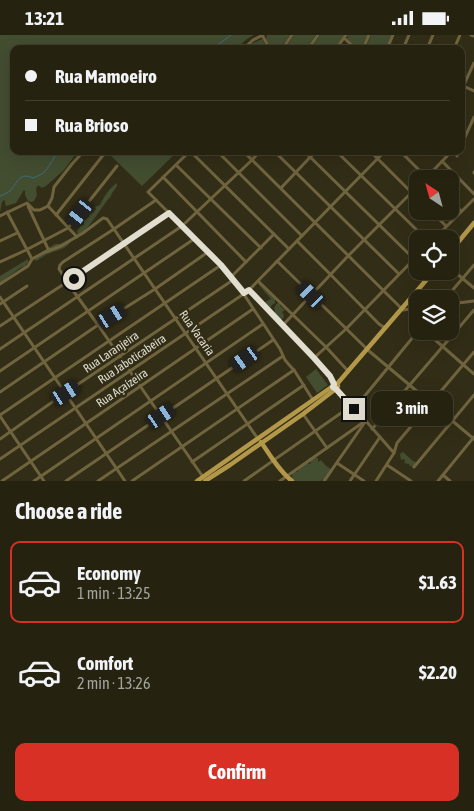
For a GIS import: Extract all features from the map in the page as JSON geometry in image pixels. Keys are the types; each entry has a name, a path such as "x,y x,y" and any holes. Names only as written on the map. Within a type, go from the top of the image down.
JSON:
{"main road":[{"path":"459,241 474,223"},
{"path":"260,441 302,414 335,386 427,280"},
{"path":"197,481 206,479 335,386"},
{"name":"Rua Vacaria","path":"260,441 286,477 292,481"}],"street":[{"path":"247,45 252,39 263,35"},
{"path":"465,80 474,63"},
{"path":"465,137 474,117"},
{"path":"27,203 34,210 40,210 48,206 54,187 80,155"},
{"path":"56,215 103,155"},
{"path":"186,155 148,192 221,265 244,293 283,356 314,400"},
{"path":"194,155 290,249"},
{"path":"221,155 302,236"},
{"path":"247,155 403,309 409,309"},
{"path":"0,349 182,226 256,155"},
{"path":"278,155 399,274"},
{"path":"309,155 409,254"},
{"path":"340,155 417,230"},
{"path":"374,155 409,191"},
{"name":"Rua Jaboticabeira","path":"0,459 249,290 382,155"},
{"path":"404,155 418,170"},
{"path":"434,170 448,155"},
{"path":"280,188 311,157"},
{"path":"442,161 474,194"},
{"path":"176,165 261,248"},
{"path":"0,262 68,228 117,166"},
{"path":"163,177 246,262"},
{"path":"282,325 409,195"},
{"path":"443,230 474,199"},
{"path":"156,200 63,262 60,265 60,269 77,297 206,479"},
{"path":"0,216 27,203"},
{"path":"27,203 50,251"},
{"path":"0,284 28,266 32,259 77,237 48,206"},
{"path":"7,212 32,259"},
{"path":"72,288 72,282 76,276 169,213"},
{"name":"Rua Vacaria","path":"77,237 103,218 107,219 260,441"},
{"path":"439,220 446,227"},
{"path":"0,241 18,233"},
{"name":"Rua Laranjeira","path":"0,439 232,279 274,234"},
{"path":"0,371 194,239"},
{"path":"297,241 385,328"},
{"path":"0,392 208,252"},
{"path":"277,261 346,329 388,367 474,438 438,481"},
{"path":"314,358 346,329 409,264"},
{"path":"44,481 0,415 221,265"},
{"path":"453,290 474,265"},
{"path":"459,275 474,288"},
{"path":"258,281 348,371"},
{"path":"0,326 68,282"},
{"path":"2,303 27,286"},
{"path":"249,290 314,358 330,376 335,386 352,407 394,453"},
{"path":"0,297 2,303 19,324 125,481"},
{"path":"459,303 474,301"},
{"name":"Rua Açaízeira","path":"2,481 253,309"},
{"path":"372,429 474,310"},
{"path":"7,321 19,324"},
{"path":"34,481 263,324"},
{"path":"66,481 273,340"},
{"path":"244,481 352,407 410,340"},
{"path":"435,340 474,374"},
{"path":"376,481 394,453 397,443 474,352"},
{"path":"98,481 283,356"},
{"path":"132,481 294,370"},
{"path":"192,461 304,385"},
{"path":"414,467 474,395"},
{"path":"302,414 327,448"},
{"path":"280,481 365,421"},
{"path":"324,481 365,421"},
{"path":"350,481 380,437"},
{"path":"337,463 364,481"},
{"path":"387,465 410,481"},
{"path":"443,475 450,481"}],"green space":[{"path":"0,35 254,35 240,45 10,45 10,155 75,155 64,170 46,186 42,188 38,185 34,201 28,201 24,190 16,203 6,206 4,200 0,212"},
{"path":"267,35 290,35 282,45 270,45 266,39"},
{"path":"294,35 316,35 309,45 287,45"},
{"path":"320,35 344,35 338,45 313,45"},
{"path":"348,35 368,35 363,45 353,45 347,39"},
{"path":"371,35 392,35 388,45 367,45"},
{"path":"262,39 266,45 248,45"},
{"path":"110,155 174,155 142,186"},
{"path":"117,183 111,196 87,228 78,236 77,231 84,225 84,221 93,213 96,209 95,207 100,205 107,193"},
{"path":"73,237 64,248 35,261 35,256 55,244 60,244"},
{"path":"28,259 25,266 0,283 0,276"},
{"path":"258,284 275,299 275,303 270,308 266,308 264,304 271,299"},
{"path":"277,303 285,310 282,312 284,315 283,319 279,319 274,313"},
{"path":"316,369 328,385 317,393 306,377"},
{"path":"403,452 416,462 414,467 404,463 404,459 401,460 400,454"},
{"path":"309,458 318,458 318,462 321,460 333,471 326,481 323,481 323,479 321,481 292,480 294,472 297,472 307,463 311,464 307,462"}],"waterway":[{"path":"219,45 231,35"},
{"path":"0,196 10,191 22,177 29,176 33,178 43,173 56,155"}],"route":[{"path":"74,279 169,213 221,265 244,293 249,290 314,358 330,376 334,384 333,387 354,409"}]}
